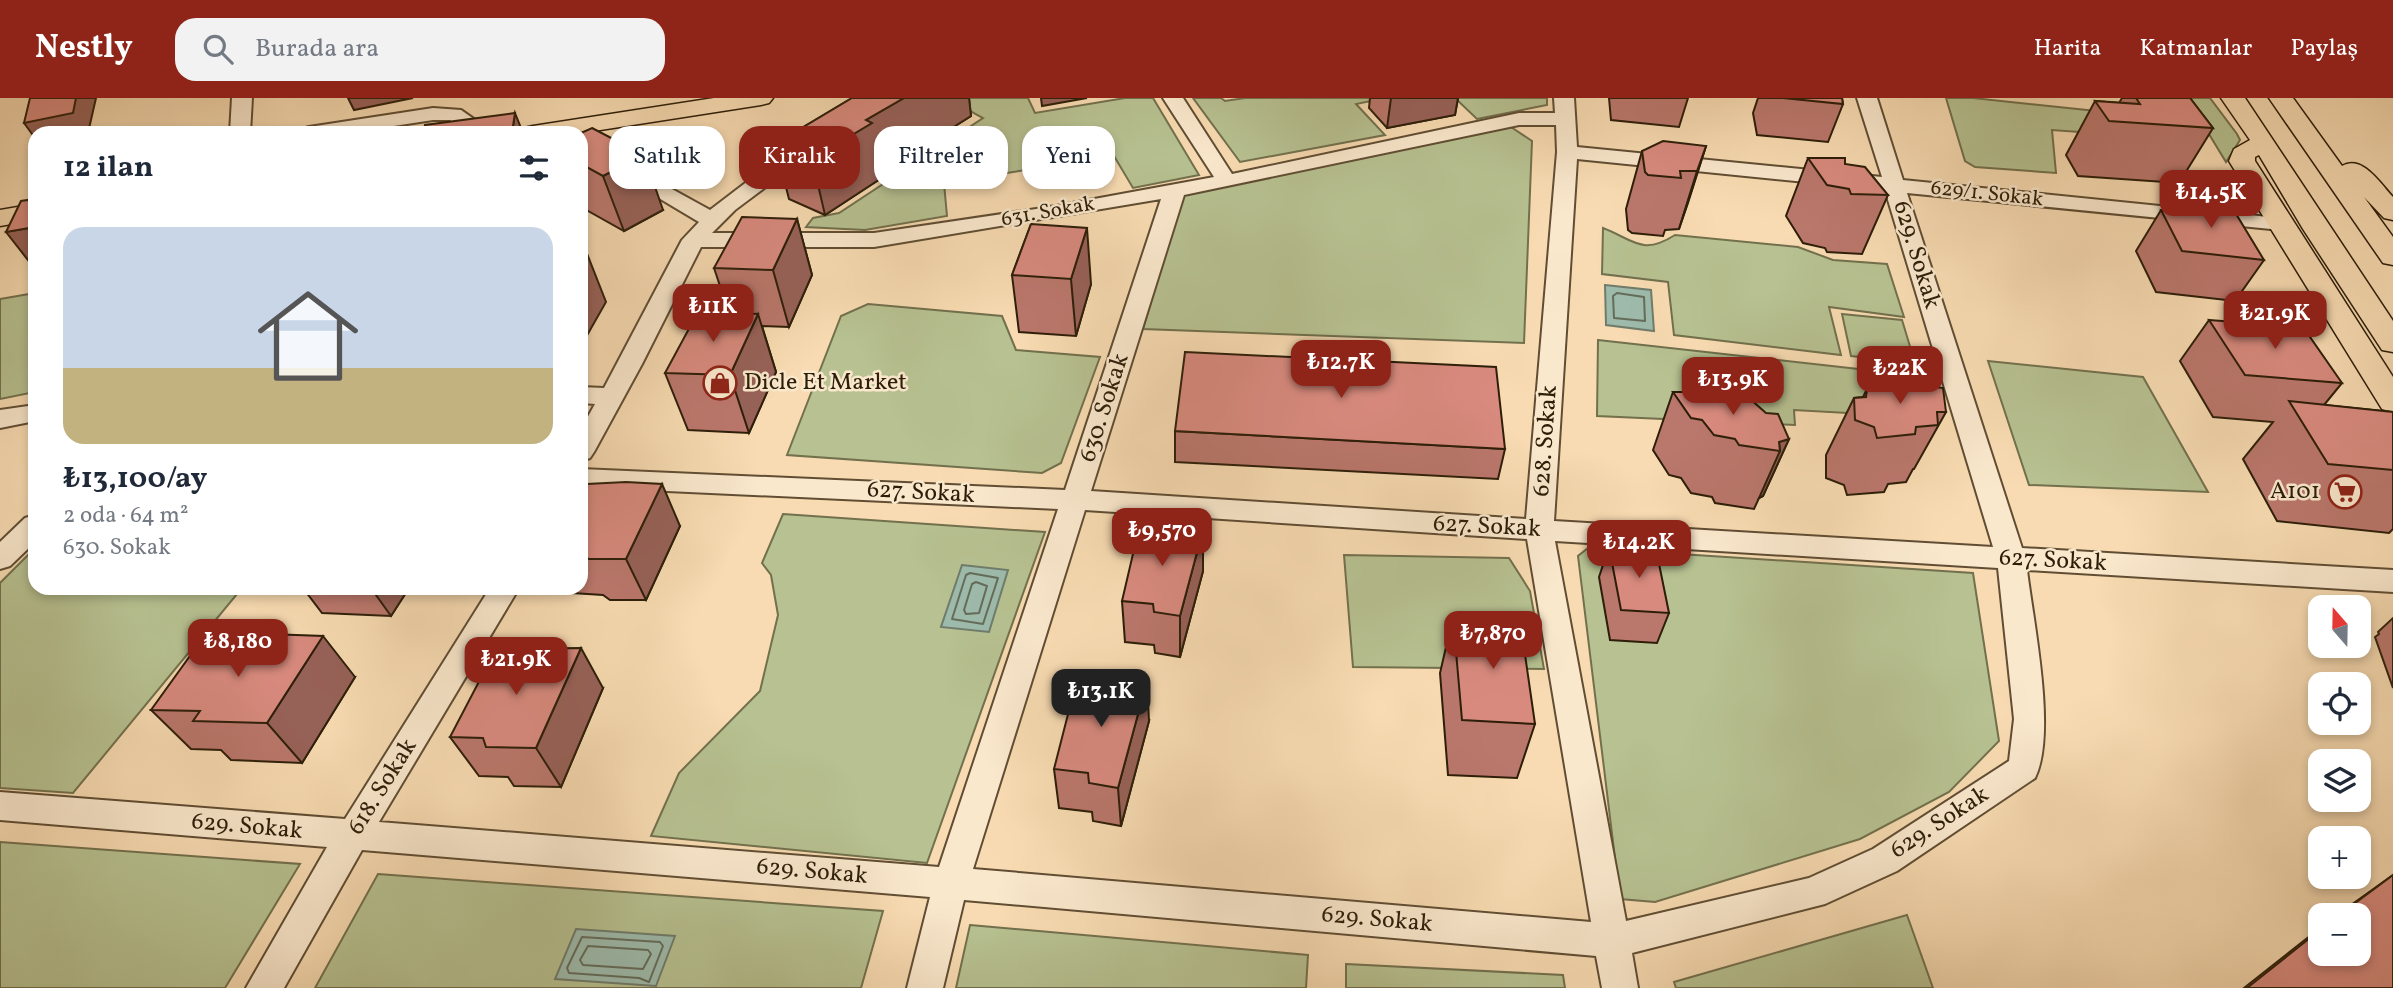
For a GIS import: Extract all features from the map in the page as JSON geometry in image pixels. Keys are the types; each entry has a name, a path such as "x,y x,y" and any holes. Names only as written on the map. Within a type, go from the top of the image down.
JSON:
{"main road":[{"path":"541,126 674,98"},
{"path":"550,126 761,98"},
{"path":"2232,98 2264,142 2317,229 2393,342"},
{"path":"2282,98 2393,212"},
{"path":"2282,98 2393,257"},
{"path":"2264,142 2243,153 2242,161 2393,402"},
{"path":"0,203 28,198"},
{"path":"0,218 28,213"}],"street":[{"path":"241,126 243,98"},
{"path":"588,439 693,240 711,220 779,165 857,109 867,98"},
{"path":"1173,98 1227,181"},
{"name":"629. Sokak","path":"0,806 951,883 1612,941 1813,893 1885,860 2024,768 2030,719 2011,558 1867,98"},
{"name":"631. Sokak","path":"693,240 874,240 1056,212 1227,181 1564,108"},
{"name":"628. Sokak","path":"1564,108 1567,152 1539,531 1620,988"},
{"path":"355,126 433,114 454,114 473,126"},
{"name":"629/1. Sokak","path":"1567,152 2281,225"},
{"path":"588,154 654,187 711,220"},
{"name":"630. Sokak","path":"925,988 951,883 1175,190"},
{"path":"588,396 612,396"},
{"path":"0,419 28,414"},
{"name":"627. Sokak","path":"588,478 1076,500 1539,531 2393,581"},
{"path":"0,559 28,532"},
{"name":"618. Sokak","path":"264,988 353,835 501,595"}],"green space":[{"path":"1028,98 1035,113 1125,98 1153,98 1199,175 1133,188 1115,158 1115,126 1022,126 1022,171 1008,173 1008,126 971,126 983,118 950,100"},
{"path":"1193,98 1221,98 1225,101 1245,98 1385,98 1356,104 1385,135 1240,162"},
{"path":"1455,98 1547,98 1547,105 1477,119"},
{"path":"1946,98 1973,98 2125,114 2137,136 2052,130 2056,173 1975,167 1965,161"},
{"path":"2187,98 2210,98 2237,134 2240,140 2226,162"},
{"path":"1511,127 1532,141 1524,343 1143,329 1183,195"},
{"path":"875,189 945,189 947,216 865,230 806,227 813,218 839,213"},
{"path":"1603,228 1638,244 1654,244 1675,235 1798,247 1833,260 1887,264 1904,317 1829,307 1841,355 1674,335 1668,282 1602,274"},
{"path":"28,294 28,393 0,399 0,299"},
{"path":"868,304 1002,316 1016,350 1100,357 1061,463 1042,473 787,455 841,316"},
{"path":"1842,314 1902,320 1915,363 1851,356"},
{"path":"1598,340 1903,374 1914,404 1866,414 1794,410 1795,425 1597,416"},
{"path":"1988,361 2143,377 2208,492 2029,485"},
{"path":"783,514 1045,532 927,863 651,836 679,773 760,691 778,615 771,575 762,563"},
{"path":"1588,548 1973,573 1999,741 1949,792 1860,839 1655,902 1620,899 1578,556"},
{"path":"28,555 28,595 236,595 73,793 0,788 0,583"},
{"path":"1344,555 1509,558 1530,591 1544,669 1353,667"},
{"path":"0,842 300,864 225,988 0,988"},
{"path":"378,874 883,911 861,988 315,988"},
{"path":"1907,915 1933,988 1676,988 1674,982"},
{"path":"970,925 1308,955 1306,988 956,988"},
{"path":"1346,964 1563,975 1565,988 1346,988"}],"water":[{"path":"1605,285 1651,290 1654,331 1606,325"},
{"path":"962,565 1008,570 989,632 941,627"},
{"path":"576,929 675,936 656,986 555,979"}],"building":[{"path":"30,98 76,98 73,113 24,123"},
{"path":"852,98 904,98 866,120 872,123 860,130 860,126 805,126"},
{"path":"1783,98 1842,98 1843,104"},
{"path":"2136,98 2190,98 2213,128 2109,121 2095,101 2140,104"},
{"path":"515,113 513,126 425,125"},
{"path":"592,128 609,137 609,173 603,176 588,168 588,130"},
{"path":"1663,141 1706,146 1697,171 1680,171 1681,178 1648,175 1645,172 1642,151"},
{"path":"1808,158 1845,158 1845,164 1865,167 1888,195 1851,194 1849,189 1827,185"},
{"path":"2182,199 2230,204 2264,260 2182,251 2161,210 2190,213"},
{"path":"28,200 28,228 6,232 21,201"},
{"path":"742,217 797,219 773,270 714,268"},
{"path":"1031,224 1087,228 1071,279 1012,275"},
{"path":"698,312 758,314 730,375 665,373"},
{"path":"2209,320 2303,327 2342,383 2245,375"},
{"path":"1185,352 1496,367 1505,449 1175,431"},
{"path":"1890,377 1922,378 1930,386 1943,388 1946,412 1937,412 1938,425 1916,427 1915,434 1877,438 1874,427 1855,420 1854,398 1866,397 1867,389"},
{"path":"1693,383 1730,388 1735,395 1749,398 1766,413 1778,414 1789,439 1779,442 1780,451 1739,445 1735,439 1714,435 1702,420 1691,418 1673,392 1688,392"},
{"path":"2289,401 2393,412 2393,470 2328,464"},
{"path":"588,484 662,484 626,559 588,558"},
{"path":"1182,527 1203,530 1180,616 1154,612 1153,604 1122,601 1139,528 1171,531"},
{"path":"1609,547 1656,549 1669,613 1621,610"},
{"path":"1453,617 1520,620 1535,724 1462,720"},
{"path":"268,634 323,636 267,723 193,721 200,711 151,710 200,642 261,644"},
{"path":"581,648 536,748 486,747 483,738 450,737 496,649"},
{"path":"1124,677 1147,681 1118,788 1089,783 1088,773 1054,769 1077,679 1111,682"},
{"path":"2393,875 2393,988 2247,988 2308,940 2308,966 2371,966 2371,903 2355,903"}],"place":[{"name":"Dicle Et Market","path":"720,383"},
{"name":"A101","path":"2345,492"}]}
